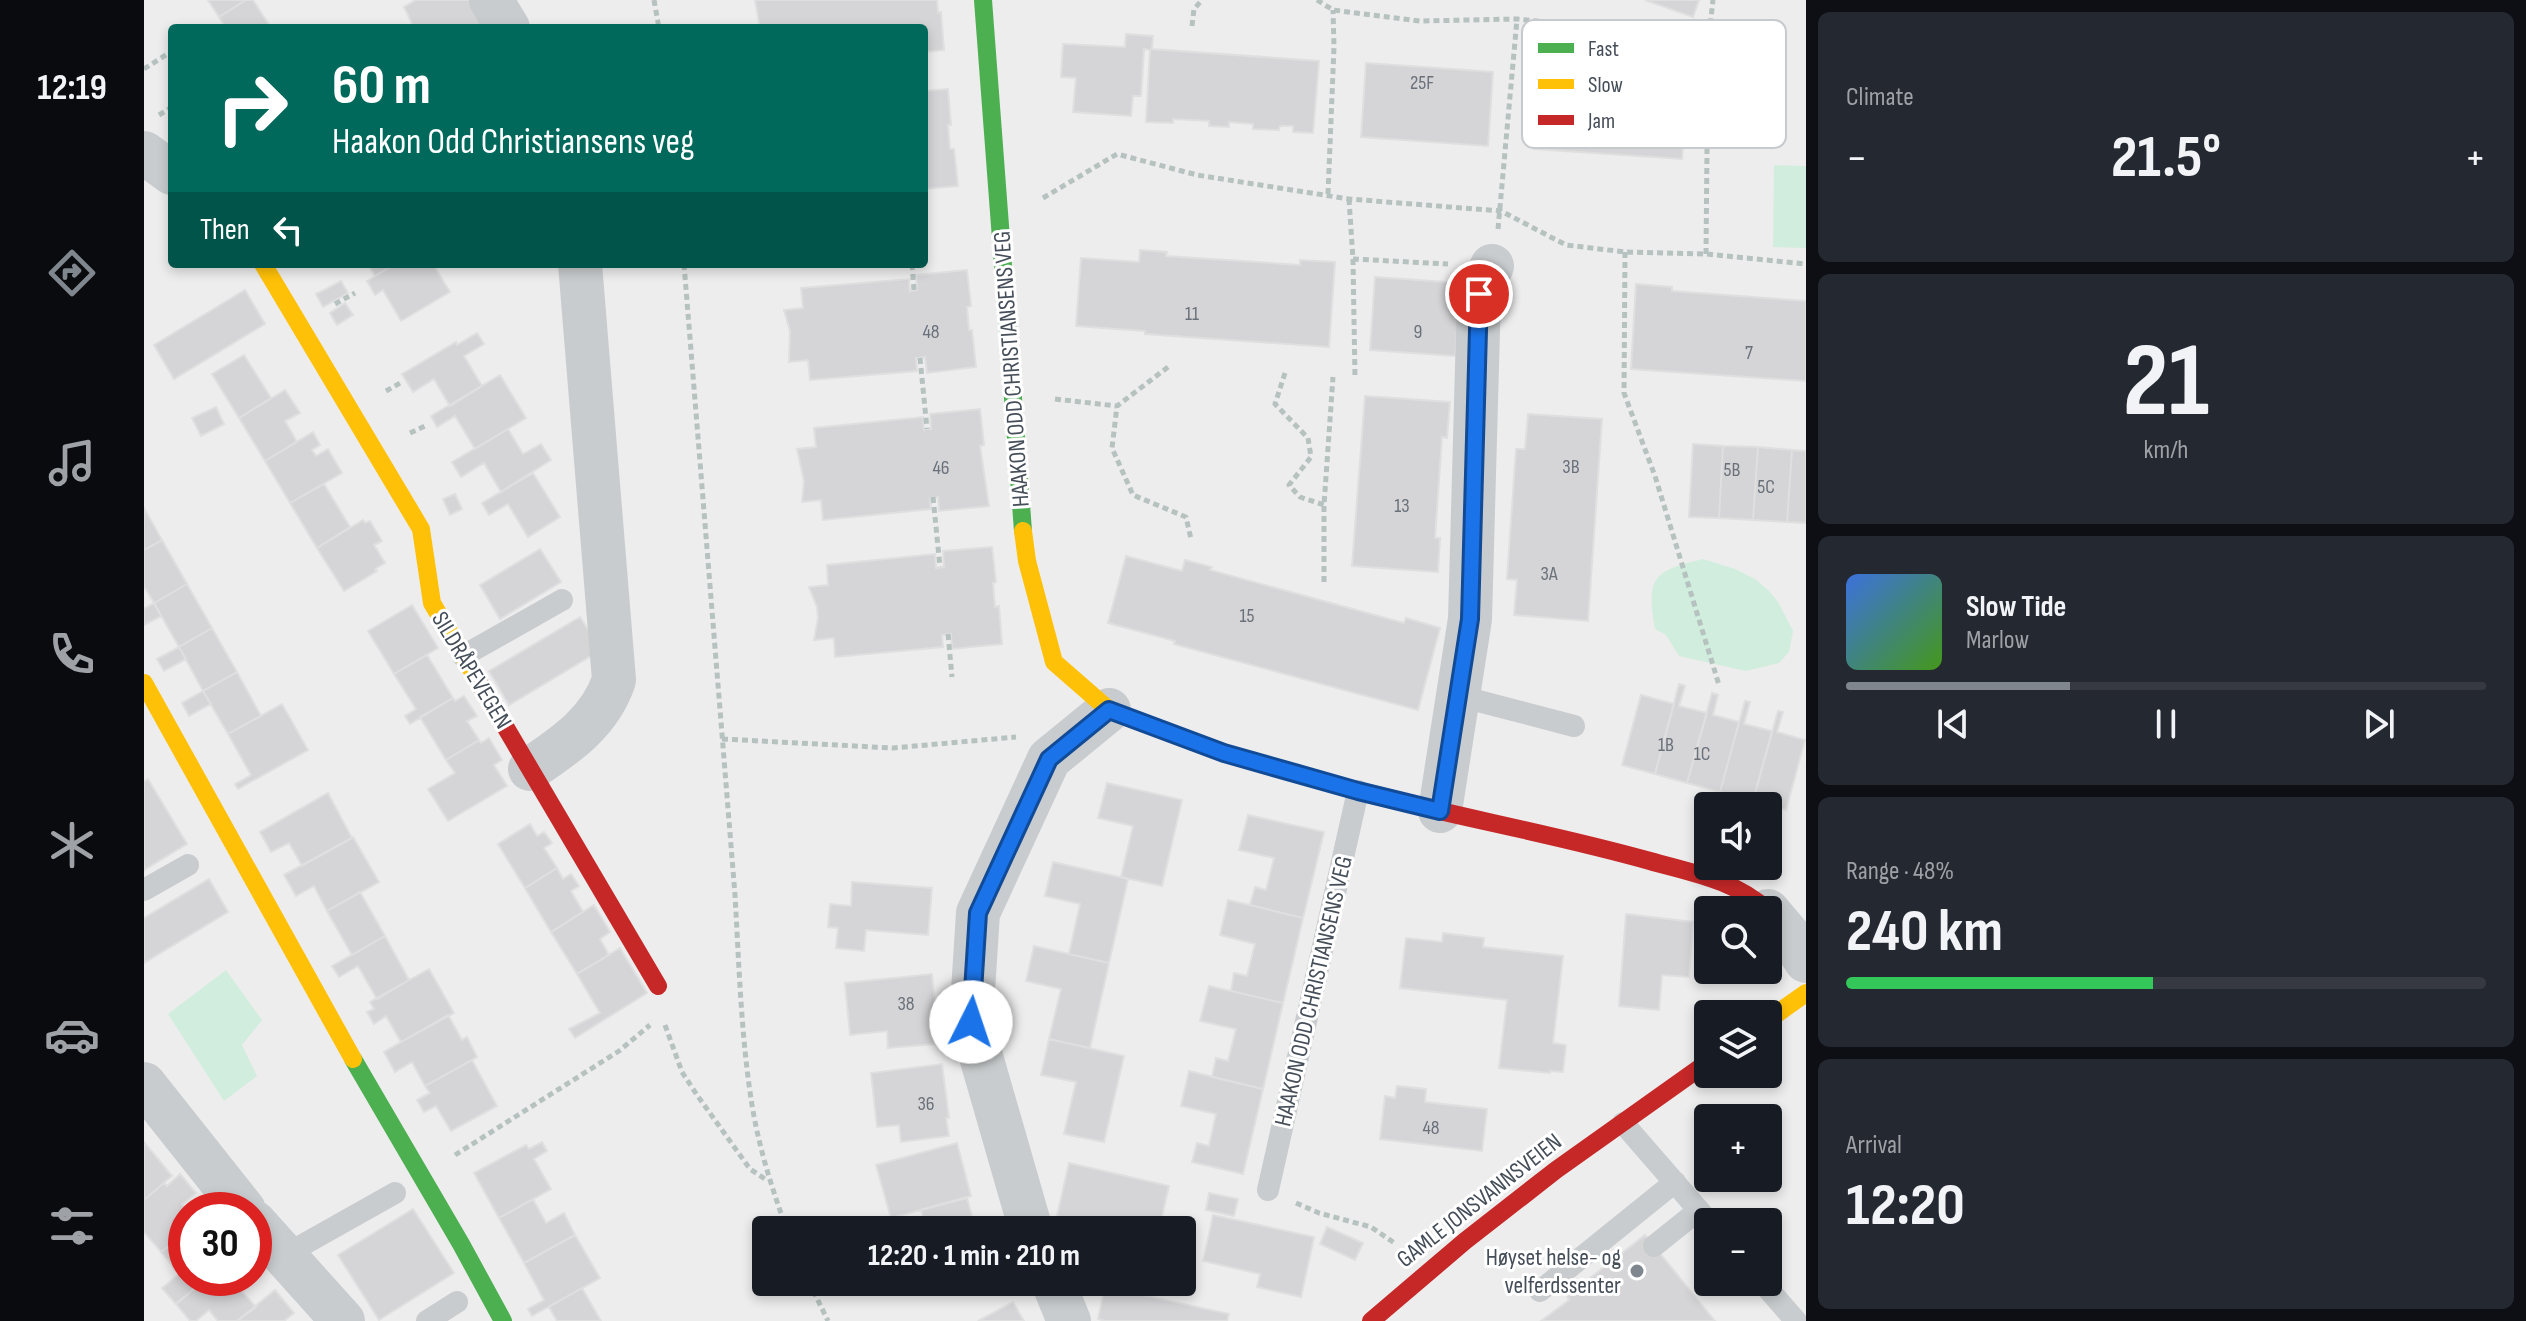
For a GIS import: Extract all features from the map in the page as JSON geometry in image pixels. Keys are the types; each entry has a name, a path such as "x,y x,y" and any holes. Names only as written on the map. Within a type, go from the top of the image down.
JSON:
{"street":[{"path":"491,0 506,24"},
{"name":"HAAKON ODD CHRISTIANSENS VEG","path":"983,0 1027,561 1054,662 1097,720 1358,791 1616,851 1728,883 1752,896"},
{"path":"144,153 168,170"},
{"path":"1440,811 1470,619 1479,294 1492,266"},
{"name":"SILDRÅPEVEGEN","path":"265,268 421,529 426,579 432,603 658,986"},
{"path":"530,769 563,746 597,714 614,680 580,268"},
{"path":"144,683 503,1321"},
{"path":"1027,1216 971,1022 978,913 1049,759 1097,720"},
{"name":"HAAKON ODD CHRISTIANSENS VEG","path":"1782,928 1806,961"},
{"path":"1782,1010 1806,993"},
{"name":"GAMLE JONSVANNSVEIEN","path":"1371,1321 1465,1241 1556,1170 1694,1072"},
{"path":"144,1084 230,1192"},
{"path":"272,1243 343,1321"},
{"path":"1059,1296 1069,1321"}],"lane":[{"path":"463,656 562,600"},
{"path":"1459,696 1574,726"},
{"name":"HAAKON ODD CHRISTIANSENS VEG","path":"1268,1190 1358,791"},
{"path":"144,890 188,865"},
{"path":"1623,1123 1697,1208"},
{"path":"1540,1291 1675,1182"},
{"path":"283,1256 395,1193"},
{"path":"1654,1246 1694,1222"},
{"path":"1774,1296 1796,1321"},
{"path":"427,1321 457,1302"}],"path":[{"path":"654,0 658,24"},
{"path":"1192,26 1194,9 1202,0"},
{"path":"1317,0 1333,10 1420,21 1527,20"},
{"path":"1711,20 1713,0"},
{"path":"1328,194 1333,10"},
{"path":"1353,259 1492,266 1501,211 1517,19"},
{"path":"144,69 168,54"},
{"path":"1706,254 1707,148"},
{"path":"1043,198 1117,154 1197,175 1349,199 1501,211 1566,245 1806,264"},
{"path":"1349,199 1355,378"},
{"path":"1625,252 1624,393 1655,476 1719,685"},
{"path":"684,268 752,1104 769,1181 782,1216"},
{"path":"912,268 914,290"},
{"path":"920,358 927,429"},
{"path":"1054,399 1117,406 1168,367"},
{"path":"1285,373 1275,404 1308,438 1311,457 1289,485 1300,497 1324,505"},
{"path":"1324,582 1324,505 1333,377"},
{"path":"1117,406 1112,448 1133,495 1186,517 1191,539"},
{"path":"933,497 940,567"},
{"path":"948,634 952,677"},
{"path":"722,739 893,748 1097,720"},
{"path":"420,1176 525,1112 643,1033 658,1014 662,996 658,986"},
{"path":"658,1014 682,1072 697,1095 750,1169 769,1181"},
{"path":"1268,1190 1319,1213 1371,1227 1402,1250"},
{"path":"816,1296 828,1321"}],"green space":[{"path":"1774,165 1806,166 1806,248 1773,247"},
{"path":"1703,559 1755,579 1778,602 1793,631 1789,652 1779,663 1746,671 1679,656 1666,635 1655,629 1652,598 1657,579 1673,568"},
{"path":"226,970 262,1020 242,1045 257,1076 224,1101 168,1014"}],"building":[{"path":"208,0 246,0 219,17"},
{"path":"246,0 253,0 268,24 223,24 219,17"},
{"path":"416,0 473,0 487,24 412,24 404,7"},
{"path":"755,0 937,0 944,50 928,52 928,24 759,24"},
{"path":"1645,0 1699,0 1693,17"},
{"path":"1126,34 1153,36 1152,49 1319,61 1313,133 1293,132 1293,126 1280,126 1279,130 1253,129 1253,124 1229,122 1229,127 1209,126 1209,121 1173,119 1173,123 1146,122 1150,50 1144,49 1141,96 1133,96 1131,116 1073,112 1076,78 1061,77 1063,44 1125,47"},
{"path":"1366,63 1493,72 1488,146 1361,137"},
{"path":"948,89 950,149 954,149 958,186 928,189 928,91"},
{"path":"1534,148 1683,148 1682,159"},
{"path":"1140,250 1167,252 1166,256 1300,265 1300,260 1335,262 1329,347 1076,326 1081,258 1139,262"},
{"path":"370,268 388,268 375,276"},
{"path":"388,268 435,268 450,292 401,321 383,290 375,295 367,281"},
{"path":"967,270 971,306 967,307 969,330 972,330 976,367 927,373 925,357 916,358 917,371 810,380 808,360 789,362 790,331 784,310 803,308 801,288 909,279 910,291 917,290 916,275"},
{"path":"1375,277 1460,283 1455,356 1370,350"},
{"path":"341,281 348,293 323,307 316,294"},
{"path":"1636,284 1672,287 1672,291 1806,301 1806,381 1631,369"},
{"path":"245,290 265,324 174,379 154,345"},
{"path":"345,303 353,315 337,325 330,313"},
{"path":"477,333 484,344 464,356 482,386 450,406 434,379 413,392 402,374"},
{"path":"244,355 271,398 239,418 212,374"},
{"path":"500,375 526,418 475,449 455,416 437,427 431,416"},
{"path":"285,390 300,413 285,421 297,442 265,461 239,418"},
{"path":"1365,396 1450,402 1447,438 1442,437 1435,538 1440,538 1438,572 1352,566"},
{"path":"216,407 224,424 201,436 192,418"},
{"path":"980,409 984,445 980,446 989,506 939,511 938,497 930,498 931,509 823,520 821,500 802,502 804,481 797,449 816,447 814,428 923,417 924,430 931,429 930,414"},
{"path":"1528,414 1602,419 1588,621 1514,615 1517,580 1507,579 1516,449 1525,449"},
{"path":"508,429 523,454 541,444 551,460 501,492 484,463 461,477 452,462"},
{"path":"313,432 320,445 312,450 316,456 328,449 342,473 290,503 265,461"},
{"path":"1693,444 1723,446 1719,518 1689,517"},
{"path":"1723,446 1758,447 1753,520 1719,518"},
{"path":"1758,447 1792,450 1787,522 1753,520"},
{"path":"1792,450 1806,451 1806,523 1787,522"},
{"path":"533,473 560,517 528,537 508,504 489,515 482,503"},
{"path":"324,484 350,527 317,548 290,503"},
{"path":"455,494 462,509 450,515 443,499"},
{"path":"144,508 162,540 144,550"},
{"path":"363,520 365,523 370,521 382,541 374,545 385,563 344,591 317,548"},
{"path":"162,540 187,584 154,603 144,586 144,550"},
{"path":"992,547 995,607 999,606 1002,644 952,649 951,634 948,634 942,635 943,647 835,657 834,638 814,640 817,607 809,587 828,585 827,565 935,554 936,568 944,567 943,551"},
{"path":"540,549 561,582 500,619 480,585"},
{"path":"1126,556 1182,571 1185,560 1212,567 1210,570 1404,623 1406,618 1440,628 1418,710 1108,623"},
{"path":"187,584 212,628 179,647 154,603"},
{"path":"154,603 161,616 144,625 144,609"},
{"path":"412,605 438,648 394,674 368,631"},
{"path":"580,617 601,650 509,705 489,671"},
{"path":"212,628 237,672 203,691 179,647"},
{"path":"179,647 186,659 164,671 157,659"},
{"path":"427,655 453,698 410,724 405,716 416,709 394,674"},
{"path":"237,672 261,716 228,734 203,691"},
{"path":"1679,684 1685,686 1679,706 1707,713 1687,783 1655,774"},
{"path":"203,691 211,704 189,716 182,703"},
{"path":"1712,693 1718,695 1713,715 1739,722 1720,792 1687,783"},
{"path":"1641,695 1674,704 1655,774 1622,765"},
{"path":"464,696 477,716 467,721 479,740 446,760 420,717 453,698 455,701"},
{"path":"1745,701 1750,702 1744,724 1772,731 1755,792 1720,792"},
{"path":"282,704 308,750 238,789 235,784 251,775 228,734"},
{"path":"1778,711 1783,712 1777,732 1805,740 1786,810 1782,809 1782,792 1756,792"},
{"path":"489,738 502,760 494,765 507,786 448,821 428,789 455,773 446,760 479,740 481,743"},
{"path":"148,779 187,844 144,870 144,782"},
{"path":"1107,783 1182,800 1162,886 1121,877 1133,826 1098,818"},
{"path":"328,793 352,838 302,866 289,843 271,852 260,832"},
{"path":"1248,815 1324,832 1303,918 1250,905 1255,887 1266,890 1274,858 1239,850"},
{"path":"530,824 537,836 544,832 552,843 544,848 557,868 525,888 498,844"},
{"path":"353,837 379,882 327,911 314,886 296,896 284,875"},
{"path":"1053,862 1128,879 1109,963 1069,954 1080,904 1045,896"},
{"path":"557,868 563,879 571,874 579,886 571,891 583,912 551,932 525,888"},
{"path":"209,879 228,912 144,963 144,918"},
{"path":"852,882 932,888 928,935 866,930 864,951 836,948 838,928 828,927 830,904 851,906"},
{"path":"360,892 385,936 352,955 327,911"},
{"path":"1228,900 1303,918 1283,1003 1231,991 1234,973 1247,976 1255,944 1220,935"},
{"path":"594,905 610,932 600,939 609,955 577,974 551,932"},
{"path":"1626,914 1693,922 1689,977 1662,975 1659,1010 1619,1006"},
{"path":"1443,933 1484,938 1483,947 1563,956 1553,1043 1566,1045 1563,1072 1499,1068 1507,1000 1400,988 1406,938 1442,942"},
{"path":"385,936 409,980 377,999 358,966 339,977 332,966"},
{"path":"1034,946 1109,963 1090,1048 1049,1039 1061,989 1026,981"},
{"path":"620,948 647,993 575,1038 569,1029 600,1013 577,974"},
{"path":"429,969 454,1013 401,1042 386,1016 374,1024 367,1012 374,1009 370,1002"},
{"path":"932,974 936,1044 888,1048 887,1031 850,1035 845,983"},
{"path":"1209,986 1283,1003 1263,1089 1212,1077 1216,1058 1228,1061 1236,1029 1200,1021"},
{"path":"448,1015 462,1040 467,1037 477,1057 425,1086 412,1062 395,1072 384,1052"},
{"path":"1049,1039 1124,1056 1104,1142 1064,1134 1076,1082 1041,1075"},
{"path":"472,1060 497,1106 451,1131 436,1106 424,1112 417,1100 430,1093 425,1086"},
{"path":"942,1064 949,1136 901,1142 899,1125 877,1127 871,1073"},
{"path":"1189,1071 1263,1089 1243,1174 1192,1162 1197,1143 1209,1146 1216,1114 1181,1106"},
{"path":"1397,1086 1426,1089 1425,1102 1487,1109 1482,1151 1380,1139 1385,1096 1395,1098"},
{"path":"144,1142 172,1176 144,1200"},
{"path":"542,1142 547,1151 534,1159 551,1189 499,1218 474,1173 526,1145 529,1149"},
{"path":"957,1143 971,1196 890,1216 876,1165"},
{"path":"1069,1163 1169,1186 1162,1216 1057,1216"},
{"path":"180,1174 195,1192 168,1192 168,1247 161,1252 144,1232 144,1200 164,1183 167,1186"},
{"path":"1209,1193 1238,1199 1234,1216 1206,1210"},
{"path":"967,1198 972,1216 923,1216 921,1210"},
{"path":"533,1199 546,1223 564,1213 575,1235 524,1263 499,1218"},
{"path":"413,1209 454,1273 379,1320 338,1255"},
{"path":"1213,1215 1314,1237 1301,1297 1257,1287 1260,1274 1203,1261"},
{"path":"1327,1227 1363,1243 1355,1260 1320,1244"},
{"path":"575,1235 600,1278 532,1316 528,1309 544,1300 524,1263"},
{"name":"Høyset helse- og velferdssenter","path":"1645,1235 1715,1321 1541,1321 1569,1300 1567,1296"},
{"path":"168,1247 168,1261 161,1252"},
{"path":"582,1288 601,1321 557,1321 549,1307"},
{"path":"275,1290 294,1313 284,1321 237,1321 268,1296 272,1296"},
{"path":"169,1296 186,1296 176,1304"},
{"path":"186,1296 246,1296 256,1307 237,1321 218,1321 209,1310 196,1321 190,1321 176,1304"},
{"path":"1103,1296 1147,1296 1229,1314 1227,1321 1098,1319"},
{"path":"1013,1302 1024,1321 978,1321"}],"traffic: fast":[{"path":"983,0 1023,531"},
{"path":"353,1059 503,1321"}],"traffic: slow":[{"path":"265,268 421,529 432,603 480,684"},
{"path":"1023,531 1027,561 1054,662 1109,710 1224,753 1340,786"},
{"path":"144,683 353,1059"},
{"path":"1782,1010 1806,993"}],"traffic: jam":[{"path":"480,684 658,986"},
{"path":"1340,786 1612,851 1697,874 1727,884 1749,896"},
{"path":"1371,1321 1465,1241 1556,1170 1694,1072"}],"place":[{"name":"Høyset helse- og velferdssenter","path":"1637,1271"}],"route":[{"path":"971,1022 978,913 1049,759 1109,710 1224,753 1440,811 1470,619 1479,294"}]}
